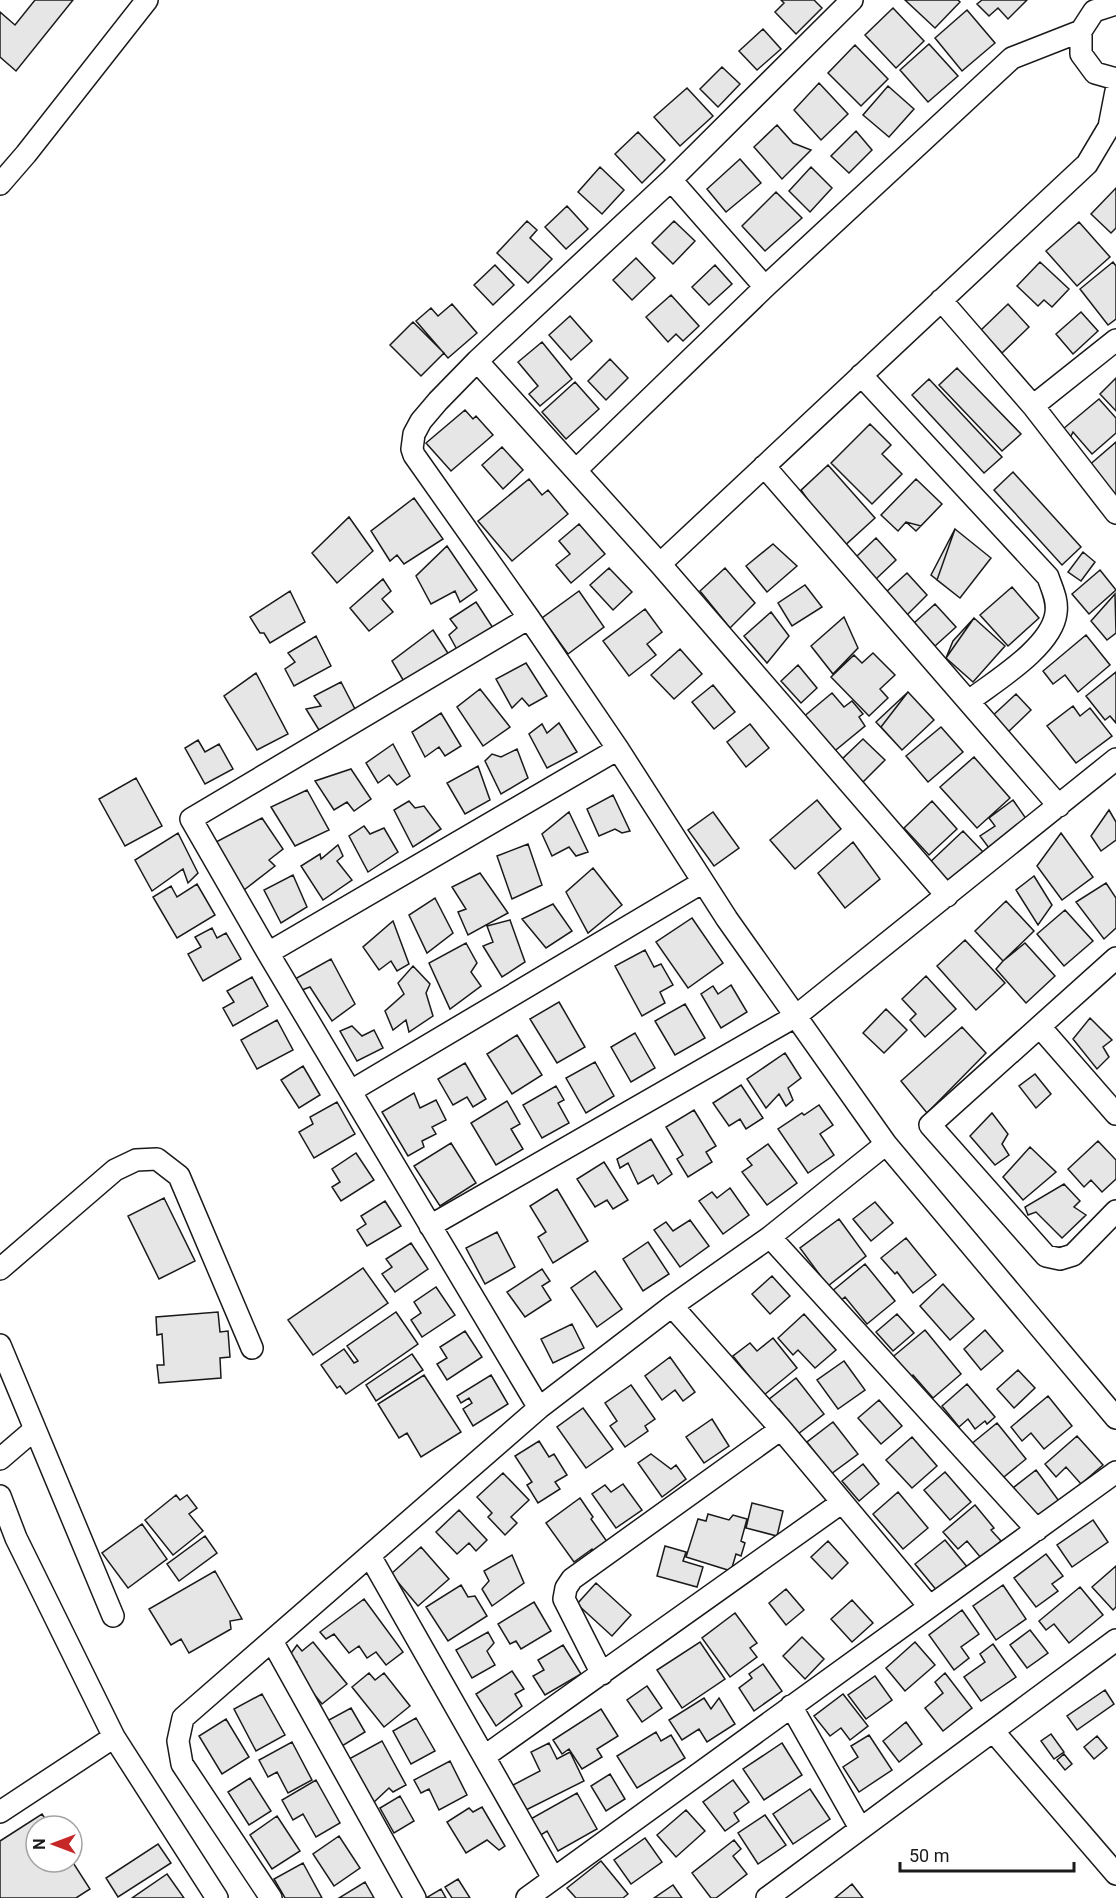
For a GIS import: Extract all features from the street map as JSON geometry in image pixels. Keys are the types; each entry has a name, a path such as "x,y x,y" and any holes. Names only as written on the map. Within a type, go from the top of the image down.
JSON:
{"street":[{"path":"0,184 147,0"},
{"path":"852,0 671,180 477,361 421,421 414,434 412,448 413,453 618,749 704,882 886,1144 1116,1419"},
{"path":"1116,4 1088,6 1081,31 1082,54 1095,73 1116,79"},
{"path":"576,470 765,287 1012,58 1081,31"},
{"path":"660,564 1087,164 1109,128 1116,91"},
{"path":"671,180 765,287"},
{"path":"941,300 1033,406 1116,513"},
{"path":"1033,406 1116,340"},
{"path":"477,361 660,564 947,896"},
{"path":"861,375 1048,577 1056,597 1056,614 1049,634 1039,647 969,701"},
{"path":"764,466 1059,806"},
{"path":"529,618 191,819 538,1408"},
{"path":"268,953 618,749"},
{"path":"430,1227 796,1016 1116,759"},
{"path":"351,1091 704,882"},
{"path":"1116,958 930,1125 1046,1256 1060,1259 1073,1255 1116,1210"},
{"path":"1040,1027 1116,1114"},
{"path":"271,1898 182,1764 177,1741 183,1718 538,1408 672,1305 770,1237 886,1144"},
{"path":"0,1269 115,1170 135,1160 157,1159 179,1176 252,1348"},
{"path":"770,1237 1037,1530"},
{"path":"672,1305 781,1429 929,1606"},
{"path":"0,1344 113,1616"},
{"path":"0,1459 35,1429"},
{"path":"602,1674 564,1599 566,1588 572,1579 781,1429"},
{"path":"527,1898 1116,1472"},
{"path":"0,1496 16,1538 114,1737 217,1898"},
{"path":"485,1756 841,1503"},
{"path":"370,1556 553,1878"},
{"path":"767,1898 1116,1640"},
{"path":"272,1641 415,1898"},
{"path":"791,1706 860,1828"},
{"path":"993,1731 1116,1874"},
{"path":"0,1812 114,1737"}],"building":[{"path":"35,0 73,0 16,71 0,57 0,12 15,25"},
{"path":"781,0 814,0 822,8 796,34 775,12 784,3"},
{"path":"905,0 958,0 960,2 935,28"},
{"path":"982,0 1027,0 1008,19 998,8 989,16 977,4"},
{"path":"893,8 924,41 896,68 865,35"},
{"path":"967,10 995,43 962,71 935,38"},
{"path":"763,29 781,49 757,70 739,51"},
{"path":"929,44 958,76 928,102 900,70"},
{"path":"855,45 888,79 861,106 828,73"},
{"path":"722,67 740,84 718,107 700,89"},
{"path":"819,83 848,114 821,140 794,110"},
{"path":"888,86 914,109 889,137 863,115"},
{"path":"687,88 713,116 680,146 654,117"},
{"path":"777,125 793,143 811,150 782,179 754,147"},
{"path":"856,131 872,150 849,173 831,156"},
{"path":"638,132 665,160 642,183 615,154"},
{"path":"740,159 761,183 726,212 707,189"},
{"path":"600,167 624,190 602,214 578,192"},
{"path":"811,167 832,188 810,212 789,191"},
{"path":"1116,188 1116,228 1111,233 1091,214"},
{"path":"776,192 802,218 765,251 742,226"},
{"path":"567,206 588,229 566,249 545,227"},
{"path":"527,221 537,230 530,238 552,259 528,283 497,253"},
{"path":"674,221 695,241 673,264 652,243"},
{"path":"1079,222 1110,257 1077,286 1046,251"},
{"path":"636,258 655,278 632,300 613,280"},
{"path":"1040,262 1069,289 1052,307 1044,300 1038,306 1017,286"},
{"path":"1113,262 1116,266 1116,319 1108,325 1080,289"},
{"path":"495,265 514,285 493,305 474,285"},
{"path":"715,265 732,284 709,305 692,287"},
{"path":"671,295 699,326 683,341 676,334 668,342 646,317"},
{"path":"452,304 477,333 448,358 416,321 431,308 438,316"},
{"path":"1008,304 1029,327 1002,353 981,330"},
{"path":"1081,312 1098,331 1073,354 1056,334"},
{"path":"570,316 592,341 571,360 549,335"},
{"path":"413,322 444,353 421,376 390,345"},
{"path":"542,342 572,379 540,406 529,394 538,386 518,362"},
{"path":"610,359 628,378 606,400 588,381"},
{"path":"957,368 1021,434 1002,451 939,385"},
{"path":"1116,378 1116,411 1100,394"},
{"path":"929,379 1002,457 984,473 912,395"},
{"path":"575,382 599,409 566,439 542,412"},
{"path":"1099,399 1116,418 1116,433 1092,454 1073,432 1070,438 1063,429"},
{"path":"465,410 473,419 476,416 493,435 451,471 426,443"},
{"path":"870,424 891,445 882,454 902,474 872,504 831,463"},
{"path":"1116,442 1116,503 1087,467"},
{"path":"502,447 523,470 503,489 482,465"},
{"path":"828,465 875,518 842,548 796,495"},
{"path":"828,465 875,518 842,548 801,490"},
{"path":"1013,472 1081,547 1062,565 994,490"},
{"path":"529,479 542,495 548,490 568,514 512,561 478,521"},
{"path":"916,479 942,504 916,531 906,522 898,531 881,515"},
{"path":"916,479 942,504 921,526 906,522 898,531 881,515"},
{"path":"414,498 443,539 404,564 397,555 390,561 371,531"},
{"path":"349,517 373,551 337,583 312,553"},
{"path":"579,524 605,554 571,583 556,565 570,554 559,541"},
{"path":"955,529 991,558 960,598 931,575"},
{"path":"955,529 991,558 960,598 937,580"},
{"path":"876,538 896,560 876,579 856,557"},
{"path":"773,544 797,566 767,592 746,566"},
{"path":"447,546 477,590 460,602 455,591 431,604 416,576"},
{"path":"1083,552 1095,562 1081,581 1068,572"},
{"path":"609,568 632,592 613,610 590,585"},
{"path":"725,568 755,603 730,628 700,591"},
{"path":"1100,570 1116,590 1089,614 1072,594"},
{"path":"907,573 927,595 907,615 886,592"},
{"path":"383,579 391,591 382,599 393,612 369,631 350,608"},
{"path":"805,585 822,607 792,626 778,603"},
{"path":"1012,587 1039,618 1008,646 980,615"},
{"path":"290,591 305,622 270,643 264,633 260,633 250,617"},
{"path":"579,591 604,627 568,654 542,618"},
{"path":"1115,594 1116,633 1107,640 1091,621"},
{"path":"476,602 495,631 460,655 449,635 457,628 450,619"},
{"path":"935,604 956,627 935,646 914,623"},
{"path":"645,609 662,632 647,644 656,655 629,676 603,641"},
{"path":"771,612 789,636 767,663 744,636"},
{"path":"844,617 858,648 833,674 811,646"},
{"path":"974,618 1005,646 973,682 946,658 953,641"},
{"path":"974,618 1005,646 973,682 946,658"},
{"path":"433,630 453,661 406,685 392,661"},
{"path":"1086,635 1110,665 1078,692 1065,675 1053,684 1043,671"},
{"path":"316,636 331,666 294,686 285,669 295,662 288,653"},
{"path":"680,649 702,674 674,699 651,675"},
{"path":"873,653 895,675 880,689 888,698 869,716 831,677 854,655 862,663"},
{"path":"526,663 547,696 529,706 522,698 512,708 496,679"},
{"path":"798,665 817,688 801,703 781,681"},
{"path":"1116,672 1116,723 1110,716 1105,720 1086,696"},
{"path":"256,673 288,734 257,750 224,696"},
{"path":"341,682 356,711 319,730 306,709 321,706 314,696"},
{"path":"713,685 735,712 714,729 692,702"},
{"path":"480,689 510,727 483,746 457,707"},
{"path":"908,692 934,720 902,750 876,722"},
{"path":"908,692 934,720 902,750 881,727"},
{"path":"832,693 844,707 852,701 863,714 859,717 865,726 831,754 802,718"},
{"path":"1016,694 1031,710 1005,735 989,719"},
{"path":"1073,706 1080,716 1090,708 1112,736 1076,763 1047,726"},
{"path":"441,713 461,746 445,756 439,747 425,757 412,732"},
{"path":"559,723 577,752 547,768 529,734 542,724 547,733"},
{"path":"750,724 769,748 746,767 727,742"},
{"path":"941,727 963,752 928,782 906,756"},
{"path":"863,739 885,760 862,783 840,761"},
{"path":"198,740 205,752 219,744 233,769 205,784 185,748"},
{"path":"393,744 410,776 397,785 389,775 378,783 366,763"},
{"path":"517,749 528,778 501,794 485,761 492,754 501,757"},
{"path":"974,757 1010,798 977,828 940,787"},
{"path":"478,766 490,800 465,814 447,783"},
{"path":"351,769 371,799 354,811 347,802 334,810 315,781"},
{"path":"136,778 162,826 125,846 99,799"},
{"path":"307,790 329,830 295,846 271,807"},
{"path":"613,795 630,831 622,833 615,829 599,836 587,809"},
{"path":"817,800 841,829 795,869 770,840"},
{"path":"1013,800 1027,820 989,848 980,836 995,826 989,818"},
{"path":"409,801 415,808 424,806 441,829 413,847 394,810"},
{"path":"932,801 957,829 929,855 904,828"},
{"path":"1109,810 1116,822 1116,840 1101,851 1091,836"},
{"path":"569,812 588,852 576,856 569,847 552,856 542,834"},
{"path":"713,812 739,848 714,866 688,830"},
{"path":"262,818 283,849 269,860 275,866 244,890 216,842"},
{"path":"364,826 370,834 384,828 398,852 368,872 349,836"},
{"path":"963,831 984,853 946,888 926,866"},
{"path":"178,833 198,873 188,883 183,869 152,891 135,860"},
{"path":"1061,833 1093,877 1062,900 1037,866"},
{"path":"853,842 880,879 845,908 818,873"},
{"path":"528,844 542,885 512,899 497,856"},
{"path":"338,845 343,856 337,861 352,880 323,900 301,866 320,854 321,859"},
{"path":"593,868 622,905 588,933 566,892"},
{"path":"480,873 508,913 468,935 458,912 466,909 452,887"},
{"path":"293,875 307,907 281,923 264,890"},
{"path":"1034,876 1052,905 1038,925 1016,890"},
{"path":"1106,883 1116,898 1116,928 1104,939 1076,902"},
{"path":"197,884 215,915 177,938 153,897 171,886 177,897"},
{"path":"435,898 453,933 427,953 409,915"},
{"path":"1006,901 1034,931 1003,961 975,931"},
{"path":"553,904 572,931 546,948 522,919"},
{"path":"1065,910 1093,941 1064,966 1037,934"},
{"path":"692,918 723,963 688,988 656,942"},
{"path":"510,920 525,962 502,977 483,946 493,942 487,926"},
{"path":"393,921 409,964 397,971 391,961 379,970 363,947"},
{"path":"212,928 217,938 226,933 241,959 203,981 188,954 201,947 195,937"},
{"path":"965,940 1005,983 976,1010 937,966"},
{"path":"466,943 477,963 471,972 481,986 450,1009 429,963"},
{"path":"1025,943 1055,976 1026,1003 996,969"},
{"path":"645,950 654,967 661,964 673,985 660,992 665,1003 642,1016 615,966"},
{"path":"331,959 355,1004 332,1021 310,987 302,990 295,979"},
{"path":"413,966 430,984 426,993 433,1016 409,1032 406,1020 393,1030 385,1011 404,994 398,983"},
{"path":"926,976 956,1009 925,1037 910,1020 916,1014 902,999"},
{"path":"252,977 268,1006 233,1026 223,1008 234,1002 227,991"},
{"path":"731,985 747,1012 721,1028 701,994 713,986 718,994"},
{"path":"559,1002 585,1047 557,1063 530,1019"},
{"path":"685,1004 705,1038 675,1055 655,1021"},
{"path":"886,1009 907,1030 884,1053 863,1033"},
{"path":"1090,1018 1112,1040 1103,1047 1109,1057 1097,1069 1073,1039"},
{"path":"277,1020 293,1050 257,1069 241,1040"},
{"path":"352,1026 362,1036 374,1030 383,1048 357,1061 340,1031"},
{"path":"962,1027 986,1053 927,1113 901,1081"},
{"path":"635,1033 655,1068 631,1082 611,1047"},
{"path":"517,1035 542,1075 512,1094 487,1054"},
{"path":"785,1053 801,1078 788,1088 793,1100 786,1106 779,1094 766,1108 747,1079"},
{"path":"595,1062 614,1096 586,1113 566,1078"},
{"path":"465,1063 486,1099 473,1107 467,1097 453,1105 438,1079"},
{"path":"303,1066 320,1095 299,1108 281,1080"},
{"path":"1035,1074 1051,1094 1036,1108 1019,1086"},
{"path":"741,1085 763,1118 746,1129 740,1119 729,1126 713,1103"},
{"path":"556,1086 564,1100 558,1103 569,1123 542,1138 523,1105"},
{"path":"414,1093 420,1108 436,1100 446,1120 432,1127 436,1134 422,1141 424,1147 408,1156 382,1112"},
{"path":"507,1101 520,1124 511,1129 523,1149 496,1165 471,1123"},
{"path":"337,1102 355,1134 314,1158 299,1132 313,1124 310,1117"},
{"path":"819,1105 833,1125 820,1134 834,1155 808,1173 778,1129"},
{"path":"694,1110 716,1146 706,1152 712,1162 688,1177 677,1159 683,1155 666,1127"},
{"path":"992,1113 1008,1134 1002,1144 1009,1155 995,1165 970,1136"},
{"path":"651,1139 672,1174 658,1184 653,1175 638,1184 628,1163 620,1168 617,1159"},
{"path":"1098,1141 1116,1160 1116,1179 1102,1192 1091,1180 1084,1187 1068,1169"},
{"path":"451,1143 476,1183 440,1206 414,1166"},
{"path":"768,1144 797,1183 767,1205 742,1172 752,1165 747,1159"},
{"path":"1030,1147 1056,1172 1023,1200 1003,1177"},
{"path":"356,1153 374,1180 341,1201 332,1187 340,1182 332,1169"},
{"path":"604,1162 628,1200 613,1209 607,1200 595,1207 577,1179"},
{"path":"1064,1184 1080,1201 1074,1207 1086,1215 1062,1238 1036,1212 1028,1215 1025,1207"},
{"path":"730,1188 749,1215 723,1234 699,1201 712,1192 717,1198"},
{"path":"557,1189 588,1241 553,1263 538,1237 546,1232 530,1206"},
{"path":"164,1198 195,1261 159,1279 128,1216"},
{"path":"385,1201 401,1226 367,1246 357,1230 366,1224 361,1216"},
{"path":"875,1202 893,1223 871,1241 853,1219"},
{"path":"839,1219 866,1256 828,1286 800,1248"},
{"path":"690,1220 709,1246 680,1267 654,1230 666,1222 673,1231"},
{"path":"497,1232 515,1267 485,1284 466,1248"},
{"path":"906,1238 936,1275 913,1293 897,1272 895,1274 881,1258"},
{"path":"648,1242 669,1274 643,1291 623,1259"},
{"path":"411,1243 428,1269 395,1292 382,1274 392,1267 386,1259"},
{"path":"865,1264 895,1301 867,1324 845,1297 839,1302 831,1292"},
{"path":"363,1268 388,1303 313,1355 288,1320"},
{"path":"542,1269 550,1281 542,1286 551,1300 525,1317 507,1292"},
{"path":"595,1271 622,1309 597,1327 571,1288"},
{"path":"772,1276 790,1296 770,1314 752,1294"},
{"path":"943,1284 974,1319 950,1340 920,1306"},
{"path":"436,1287 455,1315 422,1337 411,1320 421,1313 414,1302"},
{"path":"218,1312 220,1332 228,1331 230,1357 220,1358 221,1378 159,1383 157,1365 164,1365 162,1334 157,1335 156,1317"},
{"path":"396,1312 418,1344 346,1394 340,1386 337,1388 321,1365 344,1349 354,1363 358,1361 347,1346"},
{"path":"804,1314 836,1350 815,1368 798,1350 793,1355 778,1338"},
{"path":"897,1314 914,1333 893,1351 876,1332"},
{"path":"572,1324 584,1348 553,1363 541,1339"},
{"path":"925,1330 961,1374 933,1398 913,1375 906,1381 889,1360"},
{"path":"985,1330 1003,1351 981,1370 964,1349"},
{"path":"465,1331 482,1357 447,1380 437,1364 447,1358 440,1347"},
{"path":"773,1338 797,1368 764,1395 733,1356 750,1343 757,1351"},
{"path":"412,1354 423,1370 376,1401 366,1385"},
{"path":"670,1357 695,1392 683,1401 675,1390 662,1400 645,1376"},
{"path":"844,1361 865,1390 838,1409 817,1380"},
{"path":"1018,1370 1035,1388 1014,1408 997,1389"},
{"path":"424,1375 461,1432 421,1457 407,1433 399,1438 378,1404"},
{"path":"491,1375 508,1404 473,1426 463,1409 472,1403 469,1398 461,1403 457,1396"},
{"path":"796,1378 824,1414 798,1434 779,1409 772,1415 763,1404"},
{"path":"967,1384 995,1417 987,1424 985,1421 975,1429 968,1419 959,1427 942,1406"},
{"path":"631,1385 655,1419 645,1426 648,1431 625,1447 610,1426 617,1421 605,1403"},
{"path":"1048,1396 1072,1426 1044,1449 1031,1433 1022,1441 1011,1427"},
{"path":"879,1400 902,1426 881,1444 858,1418"},
{"path":"583,1408 613,1449 586,1468 557,1427"},
{"path":"712,1419 729,1446 704,1463 686,1437"},
{"path":"833,1422 858,1454 831,1474 807,1442"},
{"path":"997,1423 1026,1459 999,1481 970,1445"},
{"path":"1077,1436 1103,1465 1081,1484 1066,1467 1056,1477 1045,1464"},
{"path":"912,1437 937,1466 912,1488 886,1460"},
{"path":"539,1441 549,1457 554,1454 567,1475 555,1482 560,1489 538,1503 527,1485 532,1482 515,1456"},
{"path":"651,1454 671,1469 676,1465 686,1479 662,1497 638,1463"},
{"path":"863,1464 879,1484 859,1501 842,1481"},
{"path":"1036,1470 1059,1501 1032,1522 1009,1491"},
{"path":"945,1472 971,1502 950,1520 924,1490"},
{"path":"503,1473 529,1500 511,1517 517,1523 505,1535 488,1517 492,1513 477,1497"},
{"path":"623,1484 642,1510 616,1528 592,1494 605,1485 611,1492"},
{"path":"898,1492 928,1528 903,1549 873,1514"},
{"path":"176,1495 180,1500 187,1495 197,1508 189,1514 203,1531 173,1555 145,1520"},
{"path":"580,1498 608,1543 594,1553 592,1549 574,1562 546,1523"},
{"path":"752,1503 783,1511 777,1536 746,1528"},
{"path":"975,1505 994,1528 991,1530 1001,1541 981,1558 967,1541 958,1549 943,1532"},
{"path":"459,1510 487,1540 476,1551 469,1543 457,1554 436,1532"},
{"path":"708,1514 729,1520 733,1515 747,1519 741,1541 745,1543 741,1556 736,1554 731,1571 686,1557 698,1519 706,1521"},
{"path":"1093,1520 1108,1542 1072,1567 1057,1545"},
{"path":"142,1524 167,1559 128,1588 102,1553"},
{"path":"205,1536 217,1553 179,1581 167,1564"},
{"path":"945,1540 968,1568 938,1592 915,1564"},
{"path":"828,1541 848,1563 832,1579 811,1557"},
{"path":"665,1546 686,1552 683,1561 703,1567 697,1587 657,1576"},
{"path":"421,1547 449,1579 418,1606 391,1574"},
{"path":"1046,1554 1063,1576 1052,1584 1058,1591 1036,1607 1014,1578"},
{"path":"512,1555 524,1583 492,1606 482,1589 489,1581 484,1571"},
{"path":"1116,1566 1116,1607 1113,1610 1092,1587"},
{"path":"215,1571 242,1619 230,1621 231,1629 189,1653 181,1639 171,1645 149,1609"},
{"path":"596,1583 631,1615 612,1636 577,1604"},
{"path":"461,1585 468,1597 475,1596 487,1616 448,1641 426,1607"},
{"path":"1003,1585 1026,1619 996,1640 973,1606"},
{"path":"1080,1587 1103,1615 1069,1643 1054,1624 1046,1630 1039,1621"},
{"path":"786,1589 804,1610 786,1625 769,1603"},
{"path":"364,1599 403,1652 386,1665 376,1652 367,1658 359,1646 349,1653 334,1634 326,1639 320,1632"},
{"path":"852,1600 873,1623 852,1642 831,1619"},
{"path":"534,1602 551,1631 521,1649 516,1641 510,1644 498,1624"},
{"path":"962,1610 979,1634 961,1647 969,1658 954,1670 929,1635"},
{"path":"735,1613 757,1643 750,1648 757,1657 730,1677 702,1638"},
{"path":"1030,1630 1048,1653 1027,1668 1010,1645"},
{"path":"488,1632 494,1643 487,1651 495,1665 472,1678 456,1650"},
{"path":"802,1637 824,1659 805,1679 783,1656"},
{"path":"313,1642 347,1684 322,1704 293,1668 297,1662 289,1656 297,1645 302,1651"},
{"path":"700,1642 725,1679 682,1708 657,1670"},
{"path":"915,1642 935,1665 905,1691 886,1668"},
{"path":"993,1644 1016,1677 981,1701 964,1677 985,1662 980,1654"},
{"path":"563,1645 581,1674 545,1695 533,1676 544,1670 538,1660"},
{"path":"763,1664 782,1691 754,1711 739,1688 752,1678 749,1674"},
{"path":"512,1671 524,1689 515,1694 522,1706 496,1726 476,1694"},
{"path":"369,1673 375,1680 384,1673 410,1706 384,1727 352,1687"},
{"path":"945,1673 972,1708 943,1731 925,1708 943,1693 935,1682"},
{"path":"875,1676 892,1700 866,1719 848,1695"},
{"path":"647,1686 662,1708 642,1722 627,1700"},
{"path":"1105,1690 1114,1704 1077,1730 1067,1716"},
{"path":"262,1694 285,1735 256,1751 234,1709"},
{"path":"843,1694 868,1726 850,1740 841,1728 830,1736 814,1716"},
{"path":"704,1698 711,1709 719,1698 735,1724 707,1742 699,1729 682,1740 669,1720"},
{"path":"351,1708 365,1732 342,1746 327,1721"},
{"path":"601,1709 618,1736 597,1749 602,1757 582,1769 569,1749 562,1754 553,1740"},
{"path":"416,1718 435,1751 411,1764 393,1731"},
{"path":"226,1719 249,1757 222,1774 199,1736"},
{"path":"906,1722 922,1744 899,1762 883,1741"},
{"path":"656,1732 661,1741 671,1735 685,1758 637,1788 617,1756"},
{"path":"1051,1734 1064,1752 1054,1759 1041,1741"},
{"path":"869,1735 892,1770 859,1792 843,1767 858,1757 851,1746"},
{"path":"1097,1736 1107,1748 1094,1759 1084,1747"},
{"path":"382,1741 406,1785 393,1792 389,1788 373,1803 349,1759"},
{"path":"292,1742 312,1780 288,1793 277,1772 268,1777 259,1760"},
{"path":"549,1743 557,1759 570,1752 584,1781 526,1810 513,1785 540,1771 531,1752"},
{"path":"782,1743 802,1775 764,1800 743,1769"},
{"path":"1064,1754 1072,1764 1065,1770 1057,1760"},
{"path":"450,1761 467,1795 439,1810 429,1789 421,1793 414,1780"},
{"path":"610,1774 625,1799 606,1811 591,1786"},
{"path":"250,1778 271,1811 249,1825 228,1792"},
{"path":"316,1780 340,1823 316,1837 303,1814 293,1820 282,1800"},
{"path":"733,1780 749,1802 734,1813 739,1821 725,1831 703,1802"},
{"path":"810,1789 830,1819 793,1844 773,1814"},
{"path":"577,1793 597,1829 558,1851 547,1831 536,1838 527,1821"},
{"path":"400,1796 414,1821 394,1833 380,1808"},
{"path":"482,1807 505,1846 499,1850 487,1840 466,1853 447,1822 469,1808 473,1812"},
{"path":"686,1810 705,1831 676,1857 657,1835"},
{"path":"765,1815 786,1845 758,1864 738,1833"},
{"path":"277,1816 300,1851 272,1869 250,1835"},
{"path":"24,1826 24,1874 80,1874 90,1889 76,1898 0,1898 0,1841"},
{"path":"339,1836 360,1868 334,1886 313,1854"},
{"path":"645,1838 662,1862 631,1884 614,1860"},
{"path":"734,1840 741,1849 733,1856 747,1874 716,1898 711,1898 692,1873"},
{"path":"158,1844 171,1863 118,1897 106,1878"},
{"path":"601,1861 628,1894 623,1898 576,1898 567,1888"},
{"path":"303,1863 322,1898 285,1898 274,1879"},
{"path":"167,1874 184,1898 132,1898"},
{"path":"458,1879 470,1898 452,1898 445,1887"},
{"path":"365,1882 374,1898 339,1898"},
{"path":"852,1884 863,1898 835,1898"},
{"path":"673,1885 682,1898 654,1898"},
{"path":"441,1889 446,1898 426,1898"}]}
